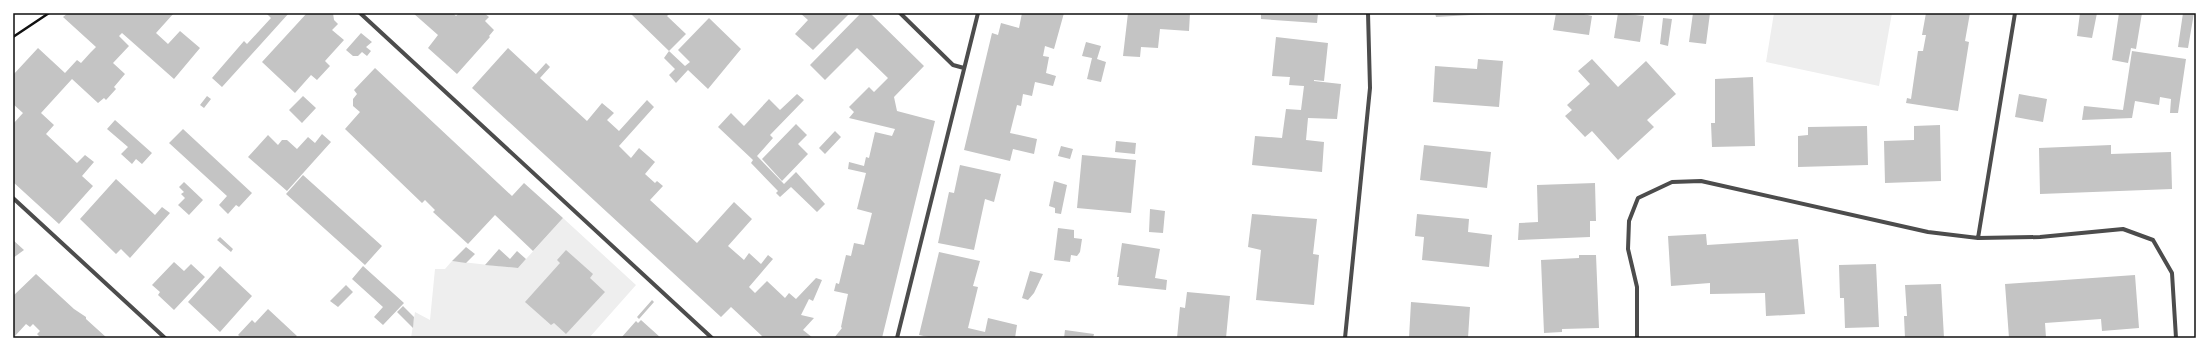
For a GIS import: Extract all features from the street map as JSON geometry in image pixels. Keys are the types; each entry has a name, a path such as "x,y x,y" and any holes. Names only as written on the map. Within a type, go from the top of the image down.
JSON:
{"street":[{"path":"360,13 712,338"},
{"path":"900,13 953,65 964,68"},
{"path":"897,338 978,13"},
{"path":"1345,338 1370,88 1368,13"},
{"path":"1978,238 2015,13"},
{"path":"1637,338 1636,287 1628,249 1629,221 1638,198 1672,182 1701,181 1928,232 1978,238 2040,237 2123,229 2153,240 2172,273 2176,338"},
{"path":"13,198 165,338"}],"path":[{"path":"13,37 49,13"}],"shaded area":[{"path":"1774,13 1892,13 1879,86 1766,62"},
{"path":"563,218 636,285 589,338 411,338 415,312 430,320 435,269 445,269 452,261 518,268"}],"building":[{"path":"68,13 174,13 156,33 168,44 180,31 200,48 174,79 122,33 119,36 129,46 113,63 125,74 114,87 116,89 106,100 104,98 98,103 72,79 41,113 54,125 46,134 77,163 85,155 94,162 82,176 93,186 59,224 13,182 13,124 23,113 13,104 13,75 38,48 65,73 77,60 81,63 96,47 63,17"},
{"path":"266,13 289,13 222,87 212,78 244,41 247,44 271,18"},
{"path":"307,13 333,13 334,20 338,24 332,30 344,40 325,61 330,66 317,80 311,75 295,93 262,62"},
{"path":"413,13 453,13 456,16 459,13 484,13 489,17 485,21 494,30 489,36 490,37 457,74 428,48 438,35"},
{"path":"630,13 670,13 667,16 686,34 669,51"},
{"path":"800,13 850,13 813,50 795,34 808,20"},
{"path":"861,13 870,13 924,66 894,97 897,111 935,121 882,338 834,338 842,328 848,294 834,291 836,283 839,284 846,255 851,256 854,243 864,245 872,213 857,209 866,173 848,169 849,162 864,166 866,157 869,158 875,132 892,136 895,129 849,118 854,112 849,107 869,87 874,92 888,78 857,48 825,80 810,65"},
{"path":"1022,13 1064,13 1054,49 1045,46 1043,56 1049,57 1046,73 1056,76 1053,86 1035,82 1032,96 1023,94 1021,106 1017,105 1010,133 1037,139 1034,154 1013,149 1010,161 964,150 992,33 998,35 1001,23 1019,28"},
{"path":"1128,13 1190,13 1189,31 1160,29 1158,48 1141,47 1140,57 1123,56"},
{"path":"1261,13 1318,13 1317,23 1261,19"},
{"path":"1435,13 1488,13 1488,14 1436,17"},
{"path":"1556,13 1579,13 1592,16 1589,35 1553,30"},
{"path":"1618,13 1644,16 1640,42 1614,38"},
{"path":"1693,13 1710,13 1706,44 1689,42"},
{"path":"1926,13 1970,13 1965,41 1969,42 1958,111 1906,103 1907,98 1911,99 1918,51 1923,51 1926,35 1922,35"},
{"path":"2080,13 2097,13 2092,38 2077,36"},
{"path":"2119,13 2142,13 2136,49 2131,48 2128,63 2112,60"},
{"path":"2183,13 2194,13 2188,48 2178,47"},
{"path":"709,18 741,49 708,89 688,70 676,83 669,75 675,69 664,58 669,51 685,66 690,62 678,50"},
{"path":"1663,18 1672,19 1668,46 1660,44"},
{"path":"361,33 372,42 366,47 371,51 367,56 362,52 358,56 353,56 346,50"},
{"path":"1276,37 1328,43 1324,81 1314,81 1341,84 1337,119 1308,118 1306,140 1324,142 1322,172 1252,165 1255,136 1282,138 1286,109 1301,110 1304,86 1289,85 1290,77 1272,76"},
{"path":"1086,42 1101,46 1097,59 1106,62 1101,82 1087,79 1092,58 1082,56"},
{"path":"508,48 536,74 546,63 550,67 540,78 587,121 602,103 614,113 607,120 619,131 647,100 654,107 619,146 631,158 639,148 655,162 645,174 655,183 657,181 663,186 650,200 697,243 734,202 752,219 728,246 744,260 749,253 761,264 768,255 773,259 749,287 755,293 767,281 785,298 789,293 796,299 816,278 822,280 813,301 809,299 801,315 814,318 803,330 813,338 761,338 762,336 731,307 721,317 472,88"},
{"path":"2132,51 2186,59 2178,113 2170,113 2171,99 2160,97 2159,105 2135,101 2132,118 2082,120 2084,106 2123,110"},
{"path":"1478,59 1503,61 1499,107 1433,102 1435,66 1477,69"},
{"path":"1592,59 1618,87 1646,61 1676,94 1647,120 1654,127 1618,160 1592,131 1585,137 1565,116 1572,110 1567,105 1590,84 1578,71"},
{"path":"375,68 512,196 524,183 563,218 533,251 495,215 468,244 433,212 435,210 425,200 422,203 345,129 360,112 353,106 353,99 357,94 354,90"},
{"path":"1753,77 1755,146 1712,147 1711,123 1715,123 1715,79"},
{"path":"797,94 804,100 770,135 773,138 757,156 784,184 796,172 825,204 817,212 791,187 780,197 776,193 778,191 751,163 753,160 718,127 731,113 744,126 769,99 780,110"},
{"path":"2019,94 2047,99 2043,122 2015,117"},
{"path":"207,96 211,99 204,108 200,105"},
{"path":"303,96 316,108 302,123 289,110"},
{"path":"115,120 152,153 142,164 136,159 132,164 121,154 128,147 107,129"},
{"path":"796,124 807,135 798,144 808,154 782,181 762,159"},
{"path":"1940,125 1941,181 1885,183 1884,141 1914,140 1914,126"},
{"path":"1867,126 1868,165 1798,167 1798,136 1808,135 1808,127"},
{"path":"183,129 252,193 239,207 236,205 228,214 219,205 227,196 169,143"},
{"path":"835,131 841,137 825,154 819,148"},
{"path":"322,134 331,142 287,191 248,157 268,135 278,145 282,140 287,140 297,149 308,137 315,143"},
{"path":"1116,141 1136,143 1135,154 1115,152"},
{"path":"1424,145 1491,152 1487,188 1420,180"},
{"path":"2111,145 2111,154 2171,152 2172,189 2040,194 2039,148"},
{"path":"1061,146 1073,149 1070,159 1058,156"},
{"path":"1082,155 1136,160 1131,213 1077,208"},
{"path":"960,165 1001,174 994,202 985,199 974,250 938,243 949,192 954,193"},
{"path":"303,175 382,246 365,265 286,194"},
{"path":"116,179 155,215 162,207 170,213 130,258 121,249 116,254 80,219"},
{"path":"1054,181 1067,185 1061,214 1055,213 1055,208 1049,206"},
{"path":"184,182 203,200 189,215 178,205 185,198 181,194 184,192 179,187"},
{"path":"1595,183 1596,221 1590,221 1590,237 1518,240 1519,223 1538,222 1537,185"},
{"path":"1150,209 1165,211 1163,233 1149,232"},
{"path":"1252,214 1317,219 1313,254 1319,255 1314,305 1256,300 1261,250 1248,247"},
{"path":"1417,214 1469,219 1468,232 1492,235 1489,267 1422,260 1424,237 1415,236"},
{"path":"1058,228 1074,230 1074,238 1082,239 1080,252 1077,256 1071,255 1070,262 1054,260"},
{"path":"1706,234 1707,245 1798,239 1805,314 1766,316 1765,293 1710,294 1710,283 1671,286 1668,236"},
{"path":"220,237 233,249 231,252 217,240"},
{"path":"13,240 24,250 13,258"},
{"path":"1122,243 1160,249 1155,278 1167,280 1166,290 1118,285 1119,277 1117,277"},
{"path":"466,247 475,254 466,263 452,261"},
{"path":"499,249 510,259 517,251 526,259 518,268 485,265"},
{"path":"566,250 593,274 590,278 605,292 566,334 554,323 551,325 525,302 560,263 557,260"},
{"path":"939,252 980,261 973,286 978,287 968,328 985,332 988,318 1017,325 1015,338 933,338 919,335"},
{"path":"1579,255 1596,255 1599,328 1562,329 1562,332 1544,333 1541,260 1579,258"},
{"path":"174,262 184,271 191,264 205,277 174,310 158,295 160,292 152,285"},
{"path":"1876,264 1879,327 1845,328 1844,298 1840,298 1839,265"},
{"path":"220,266 252,296 220,332 188,302"},
{"path":"363,266 404,303 383,325 374,317 383,307 352,279"},
{"path":"1030,271 1043,274 1034,293 1028,300 1022,298"},
{"path":"36,274 74,309 86,317 86,319 107,338 41,338 37,334 40,331 33,324 30,327 26,324 15,336 13,334 13,296"},
{"path":"2135,275 2139,328 2102,331 2101,319 2045,323 2046,338 2009,338 2005,284"},
{"path":"1941,284 1944,338 1905,338 1904,316 1907,316 1905,285"},
{"path":"346,285 353,292 338,307 330,301"},
{"path":"1187,292 1230,296 1226,338 1177,338 1180,307 1185,308"},
{"path":"652,300 654,302 639,319 637,317"},
{"path":"1411,302 1470,307 1468,338 1409,338"},
{"path":"403,306 414,317 413,328 397,312"},
{"path":"268,309 297,336 295,338 242,338 238,335 252,320 255,323"},
{"path":"641,320 661,338 621,338 636,321 638,323"},
{"path":"1065,330 1094,334 1093,338 1064,338"}]}
